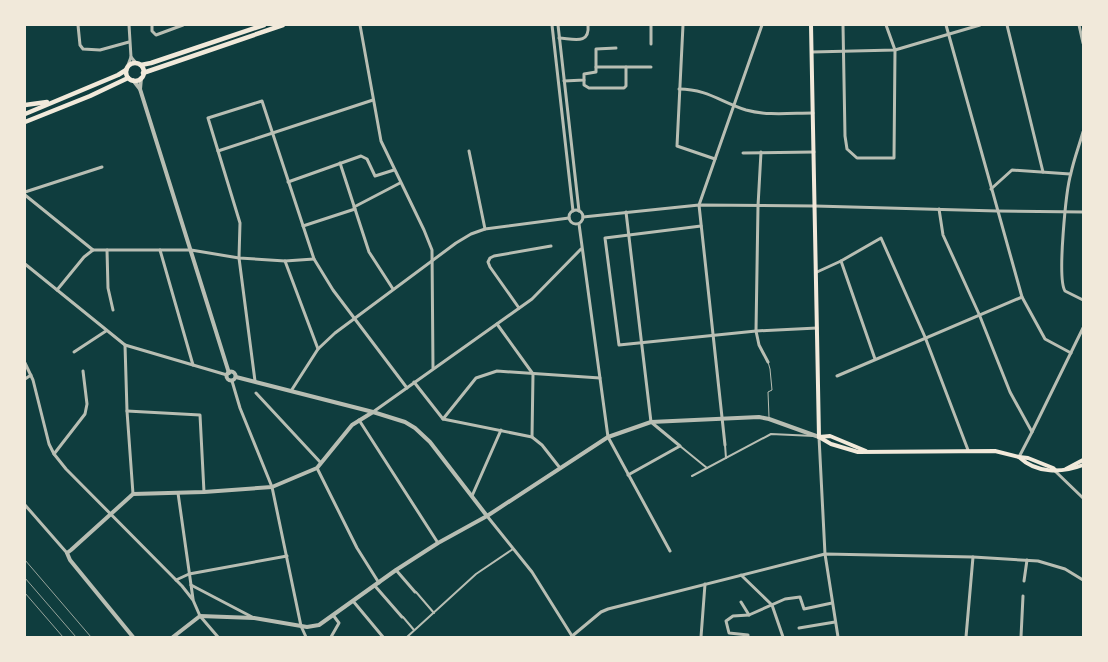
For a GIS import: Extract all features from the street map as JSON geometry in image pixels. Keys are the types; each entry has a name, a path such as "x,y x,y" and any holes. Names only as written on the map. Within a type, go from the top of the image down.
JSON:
{"main road":[{"path":"25,114 115,77 127,68 138,64 151,63 264,25"},
{"path":"25,122 131,79 283,25"},
{"path":"812,25 819,437 845,449 874,453 995,451 1028,458 1055,470 1072,469 1083,465"},
{"path":"138,64 142,75"},
{"path":"127,68 131,79"},
{"path":"25,106 56,100"},
{"path":"1066,469 1083,460"}],"street":[{"path":"78,25 80,45 83,49 100,50 129,42"},
{"path":"127,68 130,57 129,25"},
{"path":"152,25 152,31 156,34 183,25"},
{"path":"360,25 381,141 432,250 433,368"},
{"path":"552,25 573,211 569,218"},
{"path":"558,25 580,211 583,217 582,222 579,224 581,248 608,437 670,551"},
{"path":"559,38 586,38 589,33 588,25"},
{"path":"651,25 651,44"},
{"path":"683,25 677,146 715,159"},
{"path":"726,458 699,205 762,25"},
{"path":"843,25 847,148 857,158 894,158 895,50 886,25"},
{"path":"946,25 1022,298 1045,339 1071,353"},
{"path":"812,52 895,50 980,25"},
{"path":"1007,25 1043,172"},
{"path":"1079,25 1083,43"},
{"path":"616,48 596,49 596,72 584,74 584,85 589,88 624,88 626,86 626,67"},
{"path":"130,57 138,64"},
{"path":"596,67 651,67"},
{"path":"140,89 142,75"},
{"path":"131,79 140,89 191,250 228,379 232,381 240,408 272,487 301,626 306,637"},
{"path":"564,81 584,80"},
{"path":"679,89 698,90 735,106 757,112 813,113"},
{"path":"218,151 373,100"},
{"path":"254,381 239,258 240,223 208,118 262,101 314,259 333,290 407,388"},
{"path":"1083,132 1070,174 1062,244 1063,289 1083,300"},
{"path":"469,152 485,229"},
{"path":"761,152 756,331 759,345 768,362"},
{"path":"743,153 814,152"},
{"path":"288,182 361,156 367,159 375,176 394,170"},
{"path":"340,163 369,252 393,289"},
{"path":"25,194 102,167"},
{"path":"991,189 1012,170 1070,174"},
{"path":"303,226 355,208 400,183"},
{"path":"25,194 93,250"},
{"path":"583,217 699,205 1083,212"},
{"path":"939,209 943,235 980,314 1010,392 1032,432"},
{"path":"573,211 580,211"},
{"path":"626,212 651,422 707,468"},
{"path":"290,390 318,349 355,317 456,243 471,234 485,229 569,218"},
{"path":"569,218 573,224 579,224"},
{"path":"701,226 605,238 619,345 756,331 818,328"},
{"path":"817,272 841,261 881,238 924,338 968,450"},
{"path":"519,308 488,262 490,258 551,246"},
{"path":"67,553 133,494 204,492 272,487 317,468 347,430 359,420 532,299 581,248"},
{"path":"57,290 93,250 191,250 239,258 285,261 314,259"},
{"path":"107,250 108,288 113,310"},
{"path":"160,250 193,366"},
{"path":"285,261 318,349"},
{"path":"841,261 875,359"},
{"path":"25,264 125,346 193,366 228,374 233,372 236,377 405,422 423,435 472,496 544,591 572,637 601,612 608,609 825,554 1027,560 1046,562 1083,580"},
{"path":"837,376 980,314 1022,298"},
{"path":"497,324 533,374 532,437"},
{"path":"1020,457 1083,328"},
{"path":"74,352 106,331"},
{"path":"125,346 127,411 133,494"},
{"path":"25,363 37,394 47,438 54,454 66,469 176,580 193,600"},
{"path":"54,454 85,414 83,371"},
{"path":"443,419 476,378 497,371 600,378"},
{"path":"25,379 31,376"},
{"path":"232,381 236,377"},
{"path":"414,382 443,419 532,437 542,445 560,468"},
{"path":"256,393 321,462"},
{"path":"127,411 200,415 204,492"},
{"path":"173,637 200,616 254,618 301,626 315,626 396,570 438,543 487,516 608,437 651,422 749,417 769,419 819,437"},
{"path":"359,420 438,543"},
{"path":"472,496 501,430"},
{"path":"692,476 771,434 819,437"},
{"path":"819,437 825,554 838,637"},
{"path":"628,475 680,446"},
{"path":"317,468 377,584 414,630"},
{"path":"1055,470 1083,498"},
{"path":"178,493 193,600 200,616 218,637"},
{"path":"25,505 67,553 72,564 133,637"},
{"path":"407,637 476,574 513,549"},
{"path":"176,580 188,574 287,556"},
{"path":"966,637 973,558"},
{"path":"1024,581 1027,560"},
{"path":"396,570 434,613"},
{"path":"740,575 772,606 783,637"},
{"path":"701,637 705,584"},
{"path":"190,585 254,618"},
{"path":"1020,637 1023,596"},
{"path":"748,637 748,635 729,633 726,621 733,616 748,615 785,599 800,597 804,609 832,603"},
{"path":"353,601 383,637"},
{"path":"741,602 748,615"},
{"path":"331,637 339,623 333,615"},
{"path":"799,628 835,622"}],"lane":[{"path":"768,362 772,390 768,392 769,419"}],"railway":[{"path":"25,560 91,637"},
{"path":"25,578 76,637"},
{"path":"25,593 63,637"}]}
